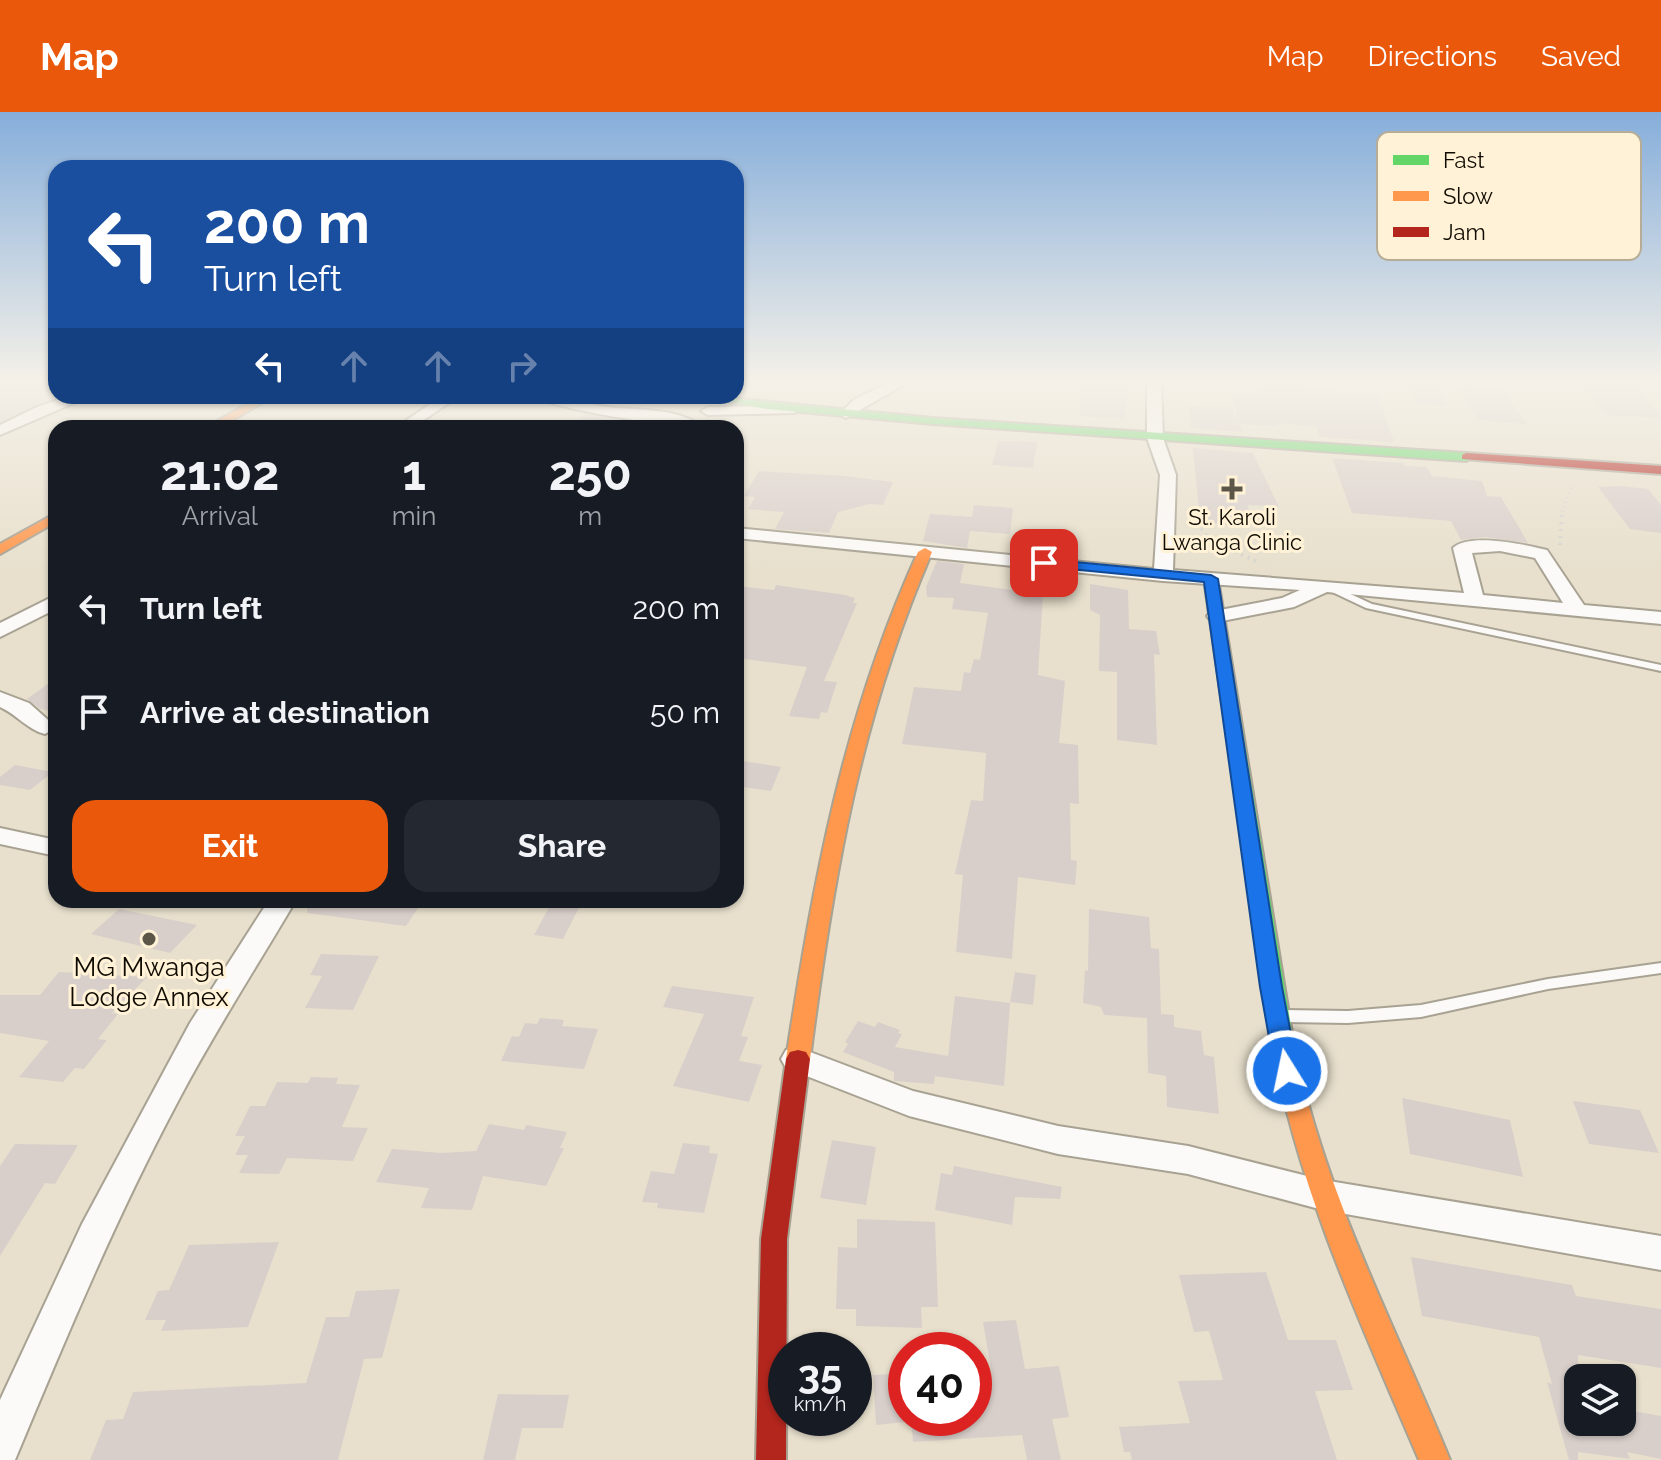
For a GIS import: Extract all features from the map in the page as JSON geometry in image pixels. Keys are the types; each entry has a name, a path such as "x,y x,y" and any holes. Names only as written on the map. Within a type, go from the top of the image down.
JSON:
{"main road":[{"path":"1222,442 1661,467"},
{"path":"0,550 48,522"},
{"path":"771,1460 774,1239 813,949 851,753 867,696 902,599 925,552"},
{"path":"1211,579 1287,1071 1323,1195 1435,1460"}],"street":[{"path":"1156,442 1168,475 1163,575"},
{"path":"744,534 1163,575 1326,586 1661,618"},
{"path":"1475,600 1462,548 1500,546 1541,554 1578,611"},
{"path":"1217,616 1287,603 1326,586"},
{"path":"0,631 48,605"},
{"path":"0,699 21,708 45,727"},
{"path":"0,836 48,846"},
{"path":"0,1447 121,1176 271,908"},
{"path":"797,1059 909,1103 1058,1140 1188,1160 1323,1195 1661,1253"}],"lane":[{"path":"1326,586 1369,606 1661,668"},
{"path":"1277,1016 1348,1017 1421,1011 1548,984 1661,968"}],"path":[{"path":"1541,554 1561,545 1558,520 1562,503 1586,463"},
{"path":"1169,497 1196,519 1210,540 1268,566"}],"building":[{"path":"998,442 1037,442 1033,468 992,465"},
{"path":"1193,448 1253,453 1279,507 1248,505 1251,525 1241,524 1242,527 1200,521"},
{"path":"1332,458 1403,463 1405,466 1427,467 1432,476 1482,481 1487,496 1501,497 1528,543 1485,537 1461,540 1451,521 1352,513"},
{"path":"759,471 893,482 883,505 870,504 838,512 829,533 775,529 784,512 748,509 755,497 744,496"},
{"path":"1598,487 1648,489 1661,505 1661,533 1630,529"},
{"path":"974,505 1013,508 1010,534 970,531 967,548 923,541 930,514 972,517"},
{"path":"937,561 964,564 960,583 1043,594 1038,675 1065,681 1059,743 1078,745 1079,804 1070,803 1071,860 1077,861 1075,885 1018,877 1012,959 956,952 963,875 955,874 971,800 983,801 986,753 902,744 914,687 961,691 964,672 970,673 974,659 980,660 988,613 952,609 954,598 927,597 926,587"},
{"path":"1090,584 1128,590 1129,629 1156,631 1160,655 1154,654 1157,745 1117,740 1117,672 1099,671 1100,615 1090,610"},
{"path":"776,585 845,595 855,598 853,603 857,603 824,681 837,682 827,713 821,712 819,719 789,716 807,667 744,659 744,587 774,590"},
{"path":"48,684 48,710 40,709 27,699"},
{"path":"744,761 781,767 771,791 744,787"},
{"path":"15,765 48,771 48,776 30,790 0,785 0,777"},
{"path":"307,908 418,908 406,926 307,913"},
{"path":"549,908 579,908 563,939 534,935"},
{"path":"119,909 197,925 170,953 91,934"},
{"path":"1089,909 1149,917 1151,948 1159,949 1161,1014 1174,1015 1174,1027 1201,1031 1204,1055 1214,1057 1219,1114 1167,1107 1166,1076 1148,1073 1147,1018 1104,1015 1101,1007 1083,1003 1085,970 1088,971"},
{"path":"321,954 379,956 353,1010 305,1008 322,976 310,975"},
{"path":"59,972 147,977 112,1013 118,1014 98,1039 107,1040 84,1069 75,1068 63,1082 19,1077 49,1041 0,1033 0,995 40,995"},
{"path":"1015,972 1036,975 1033,1005 1010,1002"},
{"path":"672,986 754,997 741,1036 748,1037 739,1061 762,1065 749,1102 673,1086 704,1014 663,1007"},
{"path":"955,996 1010,1003 1004,1086 935,1076 934,1084 894,1081 894,1072 843,1052 848,1044 845,1042 858,1021 875,1027 878,1022 900,1030 898,1033 902,1034 895,1047 948,1056"},
{"path":"540,1018 564,1020 562,1026 598,1029 584,1069 501,1061 512,1036 519,1037 525,1023 537,1024"},
{"path":"311,1077 338,1078 336,1084 360,1085 342,1127 368,1128 353,1161 287,1158 279,1174 239,1173 248,1155 235,1155 245,1136 235,1136 250,1106 265,1106 277,1082 308,1083"},
{"path":"1402,1098 1510,1120 1523,1177 1410,1154"},
{"path":"1573,1101 1640,1110 1659,1153 1589,1144"},
{"path":"489,1124 524,1130 526,1125 567,1132 560,1148 564,1148 546,1186 483,1176 472,1210 421,1208 429,1188 376,1182 392,1149 441,1153 476,1151"},
{"path":"832,1140 876,1147 866,1205 820,1198"},
{"path":"683,1143 710,1146 709,1153 718,1154 704,1213 657,1208 658,1203 642,1202 651,1171 674,1174"},
{"path":"15,1144 78,1145 55,1184 45,1183 0,1256 0,1166"},
{"path":"954,1166 1062,1187 1060,1199 1015,1197 1012,1225 935,1210 941,1173 952,1175"},
{"path":"857,1219 935,1222 938,1307 921,1307 922,1328 856,1326 856,1309 836,1309 838,1247 857,1248"},
{"path":"279,1242 248,1327 161,1331 166,1320 145,1320 158,1291 169,1290 189,1245"},
{"path":"1411,1257 1572,1285 1576,1296 1661,1309 1661,1368 1578,1355 1578,1364 1564,1364 1564,1436 1636,1436 1636,1412 1661,1416 1661,1459 1627,1452 1630,1459 1578,1452 1578,1460 1569,1460 1547,1382 1552,1384 1539,1337 1422,1316"},
{"path":"1266,1272 1288,1340 1336,1340 1353,1390 1315,1391 1337,1460 1132,1460 1130,1452 1124,1452 1119,1427 1190,1423 1178,1381 1223,1380 1209,1331 1194,1332 1179,1275"},
{"path":"400,1289 382,1358 364,1359 338,1460 90,1460 106,1420 123,1419 133,1392 306,1383 326,1317 349,1317 356,1291"},
{"path":"1016,1320 1025,1369 1059,1366 1069,1417 1052,1419 1061,1460 1027,1460 1022,1435 913,1442 912,1436 992,1436 992,1332 985,1332 983,1322"},
{"path":"888,1374 888,1424 876,1425 873,1375"},
{"path":"498,1394 569,1395 563,1428 522,1428 515,1460 483,1460"}],"traffic: fast":[{"path":"1243,442 1466,457"},
{"path":"1211,579 1283,1045"}],"traffic: slow":[{"path":"0,550 48,522"},
{"path":"798,1059 828,864 857,736 898,612 925,552"},
{"path":"1283,1045 1293,1097 1326,1203 1435,1460"}],"traffic: jam":[{"path":"1466,457 1661,470"},
{"path":"771,1460 774,1239 798,1059"}],"place":[{"name":"St. Karoli Lwanga Clinic","path":"1232,489"},
{"name":"MG Mwanga Lodge Annex","path":"149,939"}],"route":[{"path":"1044,563 1211,579 1271,987 1287,1071"}]}
